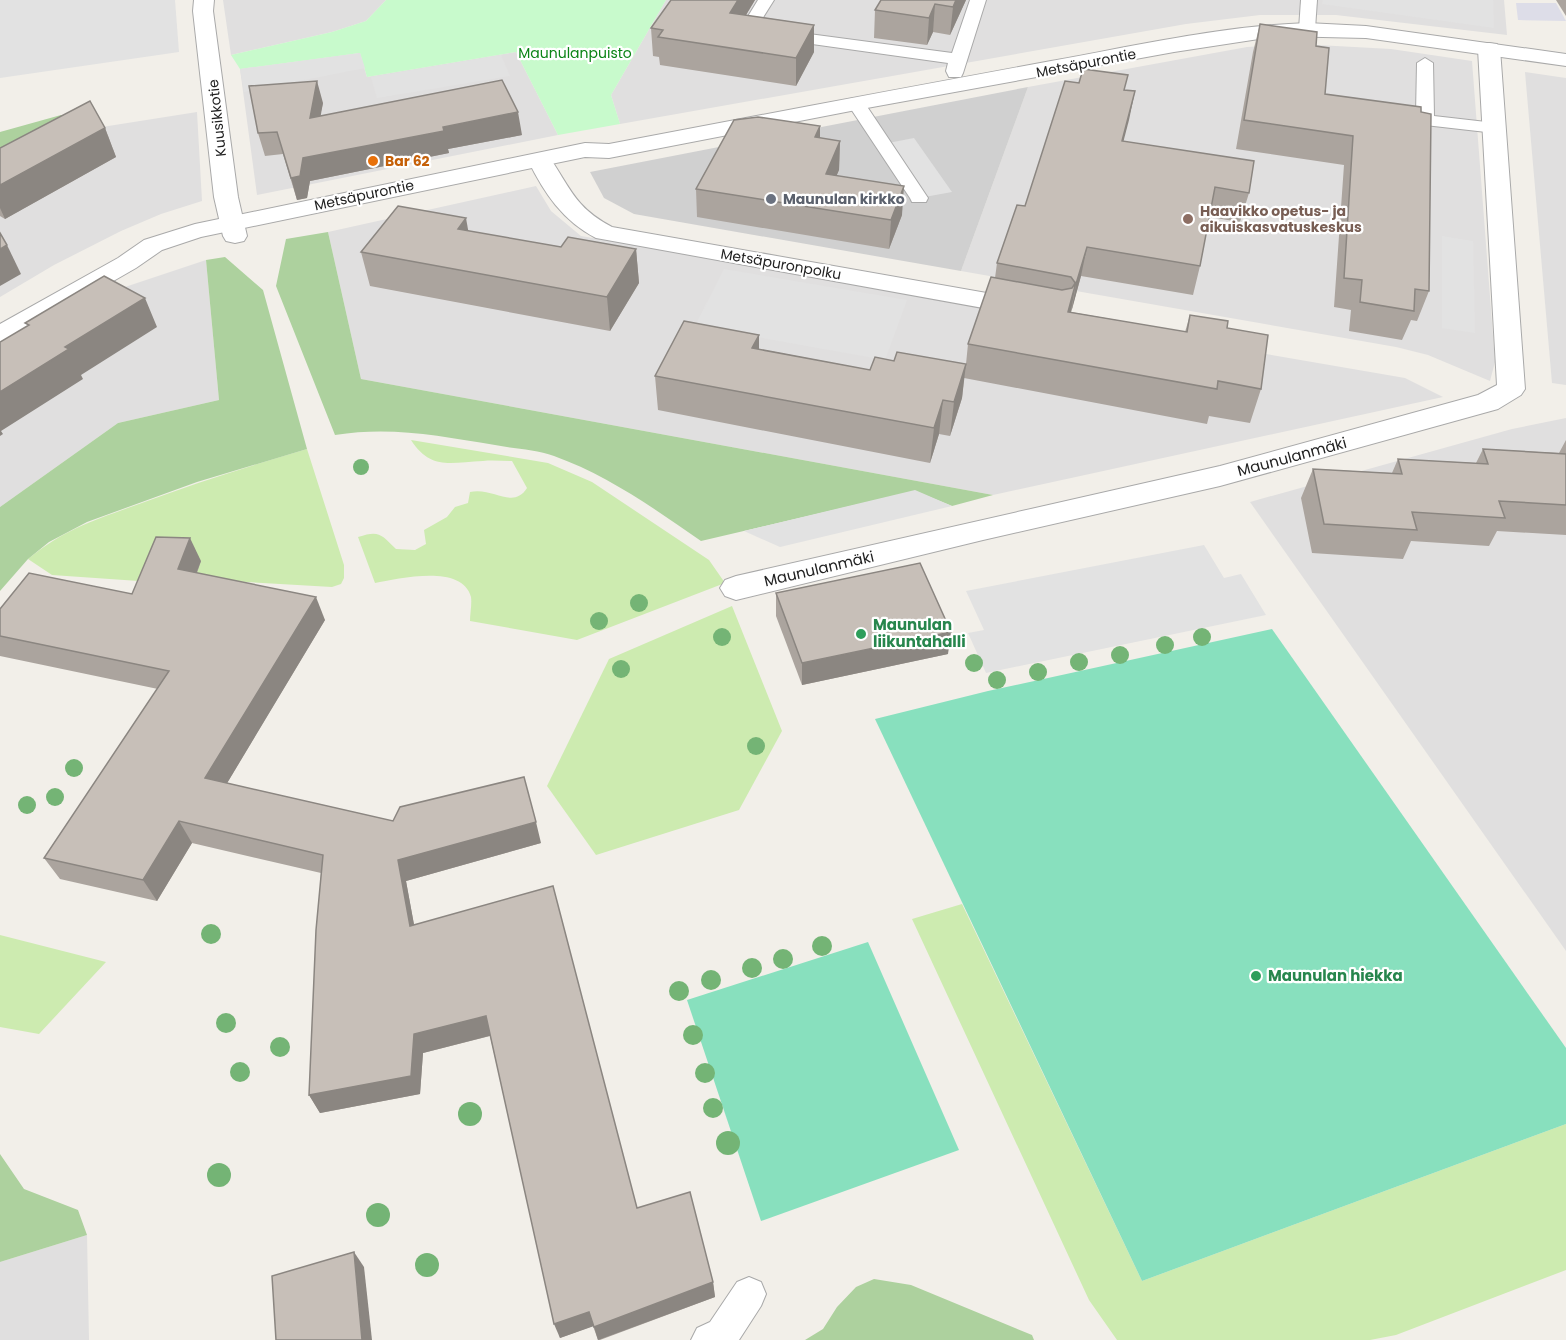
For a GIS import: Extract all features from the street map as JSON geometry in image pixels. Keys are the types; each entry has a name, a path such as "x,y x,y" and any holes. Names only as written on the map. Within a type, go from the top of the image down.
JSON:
{"street":[{"name":"Kuusikkotie","path":"204,0 203,11 222,163 233,229"},
{"name":"Metsäpurontie","path":"0,335 127,263 156,259 233,229 543,165 591,161 609,151 856,103 963,86 1174,46 1279,30 1307,29 1366,32 1566,60"},
{"name":"Maunulanmäki","path":"736,588 1220,476 1488,402 1511,389 1489,49"},
{"name":"Metsäpuronpolku","path":"543,165 564,202 576,215 605,233 1045,312"}],"lane":[{"path":"766,0 747,31 957,59"},
{"path":"963,86 954,70 978,0"},
{"path":"1307,29 1305,18 1309,0"},
{"path":"1425,63 1425,121"},
{"path":"856,103 919,198"},
{"path":"1382,115 1494,128"},
{"path":"709,1340 722,1335 749,1294"}],"shaded area":[{"path":"0,0 175,0 179,52 0,78"},
{"path":"223,0 386,0 366,21 332,32 231,55"},
{"path":"666,0 1504,0 1507,35 1336,15 1260,15 1186,24 620,124 611,95"},
{"path":"1323,0 1493,0 1494,28 1322,4"},
{"path":"1516,3 1556,3 1566,21 1518,20"},
{"path":"1299,44 1391,49 1472,61 1495,362 1490,381 1428,355 1396,347 961,271 1028,87 1247,47"},
{"path":"516,52 558,135 257,195 240,69 360,53 367,77"},
{"path":"360,53 365,68 244,92 240,69"},
{"path":"501,55 510,76 377,98 371,77"},
{"path":"1525,72 1566,78 1566,385 1552,383"},
{"path":"1028,87 961,271 634,214 604,198 590,172"},
{"path":"197,112 202,201 161,214 121,231 54,265 0,297 0,174 83,130"},
{"path":"914,138 952,192 919,198 883,144"},
{"path":"536,186 551,211 581,236 1405,378 1443,397 993,495 361,379 328,232"},
{"path":"1442,236 1473,241 1475,333 1442,328"},
{"path":"206,260 219,400 118,423 0,507 0,362 116,290"},
{"path":"724,269 907,300 885,360 695,326"},
{"path":"1566,418 1566,951 1250,502 1512,429"},
{"path":"915,490 952,506 780,547 744,531"},
{"path":"1204,545 1224,578 1241,574 1266,615 986,673 968,633 984,630 966,591"},
{"path":"87,1235 89,1340 0,1340 0,1262"}],"green space":[{"name":"Maunulanpuisto","path":"386,0 666,0 611,95 620,124 558,135 516,52 367,77 360,53 240,69 231,55 332,32 366,21"},
{"path":"61,115 83,130 0,174 0,132"},
{"path":"328,232 361,379 993,495 952,506 915,491 701,541 612,483 574,464 547,454 415,433 376,431 335,435 276,286 286,239"},
{"path":"225,257 263,290 307,449 197,482 87,522 49,542 28,559 0,591 0,507 118,423 219,400 206,260"},
{"path":"411,440 548,463 592,482 709,560 725,583 577,640 470,621 471,597 465,586 455,580 428,576 375,583 358,537 375,534 383,537 396,549 415,550 426,544 424,530 447,517 455,507 468,503 470,492 487,492 509,498 522,494 527,488 512,461 451,463 434,461 419,450"},
{"path":"307,449 344,565 344,578 341,584 332,587 194,579 200,561 153,582 52,575 28,559 68,532 95,520 160,496"},
{"path":"732,606 782,731 739,810 596,855 547,786 609,659"},
{"name":"Maunulan hiekka","path":"1272,629 1566,1048 1566,1124 1142,1281 875,719 988,691"},
{"path":"962,904 1142,1281 1566,1124 1566,1270 1396,1335 1370,1340 1117,1340 1089,1300 912,919"},
{"path":"0,935 106,962 39,1034 0,1027"},
{"path":"868,942 959,1150 761,1221 687,1000"},
{"path":"0,1154 24,1189 78,1210 87,1235 0,1262"},
{"path":"874,1279 911,1285 1032,1335 1034,1340 805,1340 823,1329 837,1307 856,1287"}],"building":[{"path":"671,0 738,0 730,13 814,25 796,58 658,37 663,30 651,28"},
{"path":"881,0 956,0 953,7 935,4 929,18 875,10"},
{"path":"1260,24 1317,32 1316,46 1329,48 1325,94 1421,107 1421,112 1431,114 1429,291 1415,289 1414,311 1360,302 1362,280 1344,278 1353,136 1244,120"},
{"path":"1083,69 1128,75 1124,90 1135,91 1122,141 1254,161 1249,193 1215,187 1200,266 1087,247 1076,284 1071,277 997,263 1017,205 1025,206 1065,81 1079,83"},
{"path":"502,80 518,112 443,127 444,131 303,158 300,176 291,178 277,132 258,133 249,86 317,81 310,118"},
{"path":"90,101 105,128 0,185 0,148"},
{"path":"758,117 820,126 815,137 840,141 826,174 904,186 891,220 696,189 734,120"},
{"path":"398,206 466,218 458,229 561,247 568,237 636,249 607,297 361,252"},
{"path":"0,233 7,245 0,249"},
{"path":"104,276 145,298 65,347 69,349 0,392 0,342 29,325 25,323"},
{"path":"991,277 1062,290 1072,288 1076,282 1068,312 1187,332 1190,315 1228,321 1227,328 1268,335 1261,389 1218,381 1217,389 968,344"},
{"path":"684,321 759,335 752,348 870,370 875,357 894,361 897,352 966,364 954,402 943,400 934,428 655,376"},
{"path":"1483,449 1566,454 1566,505 1499,501 1505,518 1412,512 1417,530 1324,524 1313,469 1402,474 1398,459 1488,464"},
{"path":"156,537 190,538 178,569 316,597 205,778 393,821 400,807 524,777 536,822 398,860 410,926 553,886 637,1208 690,1192 713,1282 594,1327 589,1312 554,1324 486,1016 414,1034 411,1076 309,1095 316,930 323,855 179,821 143,880 44,858 169,671 0,636 0,609 29,573 132,594"},
{"name":"Maunulan liikuntahalli","path":"920,563 951,632 802,663 776,593"},
{"path":"354,1252 362,1340 276,1340 272,1276"}],"place":[{"name":"Bar 62","path":"373,161"},
{"name":"Maunulan kirkko","path":"771,199"},
{"name":"Haavikko opetus- ja aikuiskasvatuskeskus","path":"1188,219"},
{"name":"Maunulan liikuntahalli","path":"861,634"},
{"name":"Maunulan hiekka","path":"1256,976"}]}
